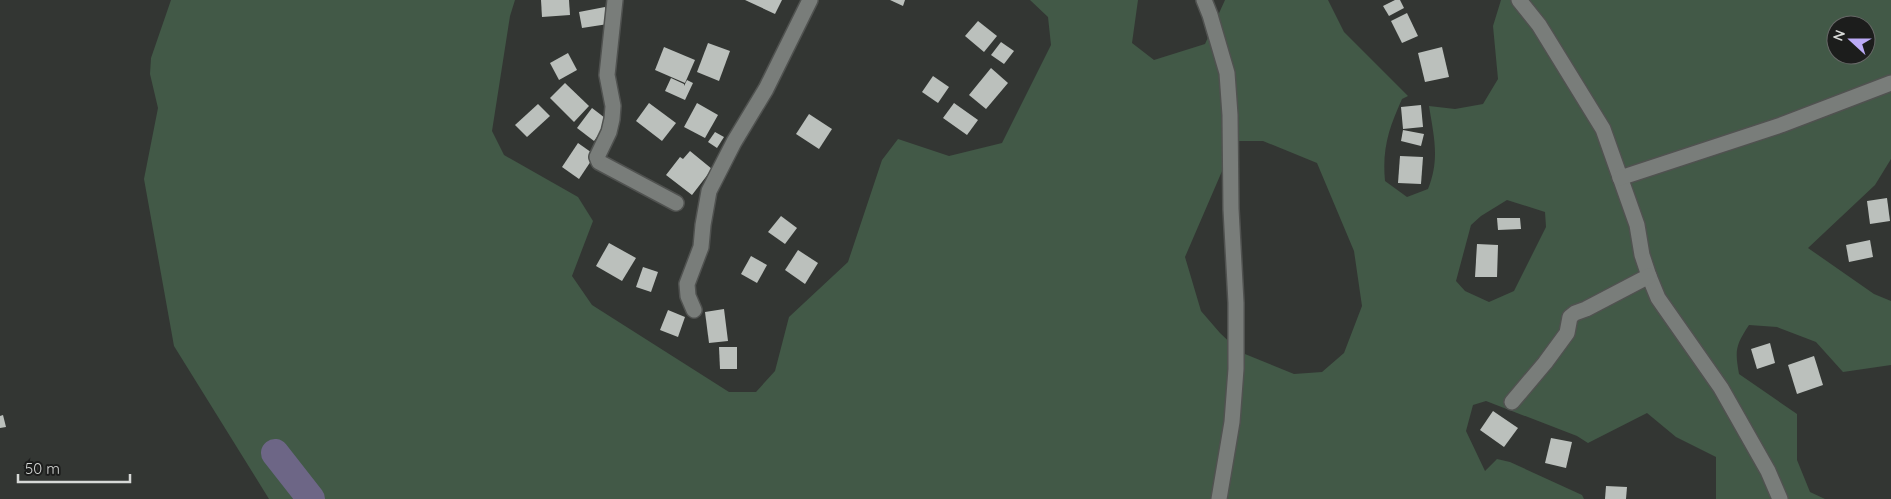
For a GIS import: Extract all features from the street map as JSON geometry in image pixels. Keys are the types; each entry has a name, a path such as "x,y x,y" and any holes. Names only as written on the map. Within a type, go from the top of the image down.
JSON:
{"street":[{"path":"615,0 607,75 613,106 612,119 609,132 597,156 599,162 676,203"},
{"path":"694,310 688,296 687,284 702,247 705,208 709,191 734,142 766,90 810,0"},
{"path":"1204,0 1226,73 1230,115 1231,209 1236,303 1236,369 1232,422 1219,499"},
{"path":"1520,0 1538,25 1603,130 1637,225 1648,276 1658,298 1721,388 1768,471 1780,499"},
{"path":"1620,178 1781,125 1891,83"},
{"path":"1512,402 1545,363 1566,333 1570,317 1575,312 1586,310 1648,276"}],"green space":[{"path":"171,0 515,0 510,16 492,131 504,155 578,197 593,221 572,276 592,305 729,392 756,392 775,371 789,317 848,262 882,160 898,139 949,156 1002,143 1051,45 1048,17 1030,0 1138,0 1132,43 1154,60 1205,44 1225,0 1328,0 1344,32 1408,96 1402,99 1393,119 1386,148 1384,169 1385,181 1407,197 1428,189 1432,178 1435,148 1429,106 1455,109 1483,104 1498,79 1493,26 1501,0 1891,0 1891,159 1875,185 1808,248 1874,294 1891,301 1891,365 1843,372 1816,342 1777,327 1749,325 1741,338 1737,349 1739,374 1797,414 1797,460 1810,492 1825,499 1716,499 1716,457 1676,437 1647,413 1588,443 1577,436 1486,401 1473,405 1466,431 1485,471 1497,459 1510,462 1582,495 1584,499 269,499 174,346 144,179 158,108 150,74 151,58","holes":["1235,141 1263,141 1317,163 1354,251 1362,306 1344,353 1322,372 1294,374 1240,352 1201,311 1185,257","1507,200 1545,212 1546,227 1514,291 1489,302 1465,291 1456,281 1471,225 1481,216"]}],"building":[{"path":"541,0 569,0 570,15 542,17"},
{"path":"745,0 782,0 775,14"},
{"path":"890,0 905,0 903,6"},
{"path":"1395,0 1400,0 1404,8 1389,16 1383,6"},
{"path":"605,7 608,24 582,28 579,12"},
{"path":"1407,13 1418,36 1402,43 1391,21"},
{"path":"978,21 997,36 984,52 965,36"},
{"path":"1001,42 1014,51 1004,64 991,55"},
{"path":"708,43 730,51 719,81 697,72"},
{"path":"664,47 695,60 685,83 655,70"},
{"path":"1442,47 1449,77 1425,82 1418,53"},
{"path":"568,53 577,70 559,80 550,63"},
{"path":"991,68 1008,83 986,109 969,95"},
{"path":"933,76 949,87 938,103 922,92"},
{"path":"671,78 684,84 684,86 687,80 693,83 685,100 665,91"},
{"path":"565,83 589,106 574,122 550,98"},
{"path":"649,103 676,123 662,141 636,121"},
{"path":"697,103 718,115 705,138 684,127"},
{"path":"954,103 978,120 967,135 943,118"},
{"path":"538,104 550,116 527,137 515,125"},
{"path":"1421,105 1423,127 1403,129 1401,107"},
{"path":"592,108 609,121 594,141 577,128"},
{"path":"809,114 832,129 819,149 796,134"},
{"path":"1403,130 1424,134 1421,146 1401,141"},
{"path":"715,132 724,137 717,148 708,142"},
{"path":"578,143 595,155 579,179 562,167"},
{"path":"690,151 712,169 692,195 666,175 680,157 683,159"},
{"path":"1400,156 1423,157 1421,184 1398,183"},
{"path":"1887,198 1890,221 1870,224 1867,201"},
{"path":"781,216 797,228 785,244 768,232"},
{"path":"1497,218 1520,218 1521,229 1498,230"},
{"path":"1870,240 1873,257 1849,262 1846,245"},
{"path":"609,243 636,258 622,281 596,266"},
{"path":"1477,244 1498,245 1497,277 1475,277"},
{"path":"798,250 818,263 805,284 785,270"},
{"path":"751,256 767,265 757,283 741,274"},
{"path":"643,267 658,272 651,292 636,287"},
{"path":"724,309 728,341 709,343 705,312"},
{"path":"668,310 685,317 678,337 660,330"},
{"path":"1770,343 1775,363 1757,369 1751,349"},
{"path":"719,347 737,347 737,369 720,369"},
{"path":"1814,356 1823,385 1797,394 1788,365"},
{"path":"1493,411 1518,428 1504,447 1480,430"},
{"path":"3,415 6,427 0,428 0,416"},
{"path":"1551,438 1572,442 1566,468 1545,463"},
{"path":"1606,486 1627,487 1626,499 1605,499"}],"waterway":[{"path":"275,453 311,499"}]}
